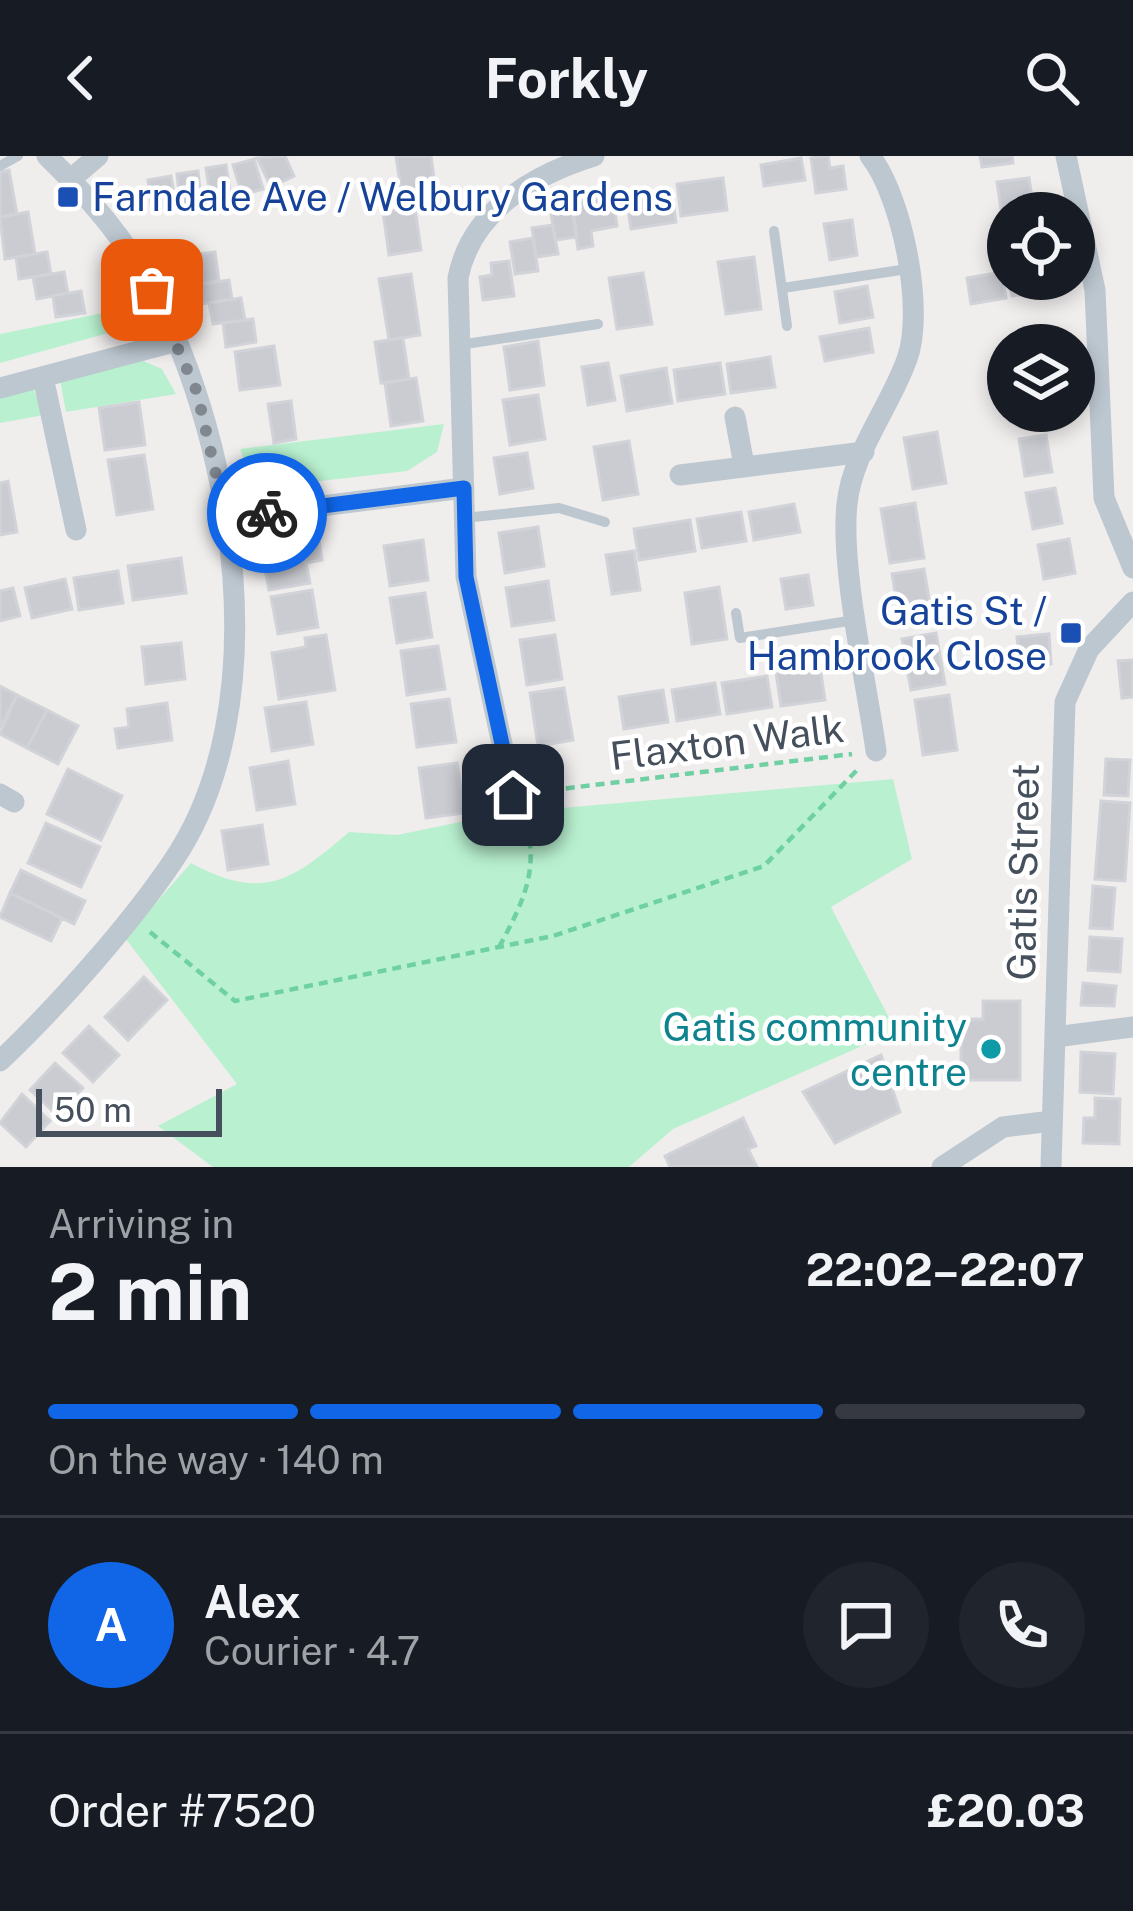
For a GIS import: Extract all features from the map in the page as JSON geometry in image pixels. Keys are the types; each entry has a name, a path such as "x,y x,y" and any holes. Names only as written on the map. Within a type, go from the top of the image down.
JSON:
{"street":[{"path":"5,1046 174,861 217,757 234,621 226,518 202,411 177,340 122,241 47,156"},
{"path":"70,179 98,156"},
{"path":"513,795 466,577 458,278 463,256 480,226 503,201 534,181 594,156"},
{"path":"870,156 896,201 908,269 912,345 864,452 846,506 876,752"},
{"path":"1066,156 1095,290 1104,498 1133,568"},
{"path":"0,388 177,340"},
{"path":"43,377 76,530"},
{"path":"736,417 743,465"},
{"path":"680,475 864,452"},
{"path":"226,518 464,488"},
{"name":"Gatis Street","path":"1051,1167 1065,702 1089,650 1133,602"},
{"path":"1055,1037 1133,1027"},
{"path":"942,1167 1003,1126 1052,1121"}],"lane":[{"path":"0,166 18,156"},
{"path":"774,231 787,326"},
{"path":"783,288 908,269"},
{"path":"459,345 598,324"},
{"path":"464,518 559,508 605,522"},
{"path":"736,613 740,638 858,619"}],"path":[{"path":"129,915 235,1000 553,936 764,866 876,752"},
{"name":"Flaxton Walk","path":"513,795 876,752"},
{"path":"498,947 525,899 531,865 526,827 513,795"}],"green space":[{"path":"123,309 112,332 0,363 0,334"},
{"path":"141,360 162,369 176,394 66,412 60,380"},
{"path":"32,385 44,415 0,423 0,394"},
{"path":"444,424 437,452 407,471 269,487 250,476 240,449"},
{"path":"893,779 912,859 831,907 896,1031 673,1129 629,1167 213,1167 158,1126 237,1084 125,938 191,863 238,882 258,883 293,874 349,832 397,835 504,813"}],"building":[{"path":"285,156 294,176 271,187 257,158"},
{"path":"396,156 431,156 436,193 402,198"},
{"path":"828,156 830,168 843,166 846,189 816,193 811,158"},
{"path":"980,156 1012,156 1013,163 982,167"},
{"path":"801,158 805,180 764,186 761,165"},
{"path":"254,159 263,189 242,195 233,165"},
{"path":"226,165 232,204 212,208 206,168"},
{"path":"9,170 17,214 0,217 0,172"},
{"path":"198,171 202,210 181,212 177,174"},
{"path":"171,176 176,205 152,209 148,180"},
{"path":"723,178 727,210 681,216 677,184"},
{"path":"1029,178 1031,192 998,192 997,182"},
{"path":"672,195 676,222 631,229 627,202"},
{"path":"613,196 617,226 591,231 593,246 578,249 571,202"},
{"path":"415,208 421,250 389,255 383,212"},
{"path":"573,210 577,237 555,240 551,213"},
{"path":"28,212 35,254 5,259 0,217"},
{"path":"852,220 857,255 830,260 824,224"},
{"path":"553,225 558,254 536,257 532,228"},
{"path":"533,238 538,271 515,274 510,242"},
{"path":"47,252 51,274 19,279 16,257"},
{"path":"215,252 219,281 187,286 183,256"},
{"path":"754,257 761,309 726,314 718,262"},
{"path":"509,261 514,296 483,300 480,277 492,275 491,263"},
{"path":"64,272 68,293 37,299 33,277"},
{"path":"643,273 652,324 617,329 609,278"},
{"path":"411,274 420,335 389,340 379,279"},
{"path":"987,275 987,300 994,300 971,304 967,278"},
{"path":"229,280 232,299 201,304 198,285"},
{"path":"867,286 873,317 840,323 835,292"},
{"path":"81,291 85,313 56,317 53,296"},
{"path":"241,298 245,320 213,324 209,303"},
{"path":"253,319 256,342 226,347 223,323"},
{"path":"869,328 873,352 825,361 820,337"},
{"path":"403,338 409,379 381,383 375,342"},
{"path":"538,341 544,385 510,390 504,347"},
{"path":"274,346 280,385 240,390 235,352"},
{"path":"770,357 775,387 731,393 727,364"},
{"path":"608,363 615,400 588,405 582,367"},
{"path":"720,363 725,394 678,401 674,370"},
{"path":"666,368 672,403 627,411 621,376"},
{"path":"416,378 423,421 391,426 385,383"},
{"path":"538,395 545,439 510,445 503,400"},
{"path":"291,401 296,439 274,443 268,404"},
{"path":"139,402 145,445 105,450 99,408"},
{"path":"937,432 946,483 913,489 904,438"},
{"path":"1046,435 1052,472 1025,476 1019,439"},
{"path":"629,441 638,494 603,500 594,447"},
{"path":"527,453 533,488 500,494 494,458"},
{"path":"144,455 153,509 117,515 108,460"},
{"path":"8,481 17,532 0,535 0,483"},
{"path":"1055,488 1062,523 1033,529 1026,493"},
{"path":"915,503 924,558 890,563 881,509"},
{"path":"794,504 800,532 754,540 749,512"},
{"path":"741,512 746,541 702,548 697,519"},
{"path":"690,520 695,551 639,560 634,529"},
{"path":"538,527 544,566 505,573 499,533"},
{"path":"1069,539 1075,573 1044,579 1038,545"},
{"path":"319,540 322,560 306,563 310,583 269,590 263,558 297,552 295,544"},
{"path":"423,540 428,580 390,586 384,546"},
{"path":"634,551 640,590 612,594 606,555"},
{"path":"181,558 186,593 133,600 128,566"},
{"path":"924,569 933,622 901,627 892,574"},
{"path":"118,571 123,603 79,610 74,578"},
{"path":"808,575 813,605 786,609 781,579"},
{"path":"65,579 72,609 32,618 25,588"},
{"path":"548,581 554,620 512,626 506,588"},
{"path":"719,587 727,639 692,644 685,593"},
{"path":"13,588 20,616 0,621 0,591"},
{"path":"312,590 318,627 278,634 271,597"},
{"path":"425,593 432,637 397,643 390,598"},
{"path":"936,633 945,684 911,690 902,639"},
{"path":"1049,634 1051,664 1020,667 1017,637"},
{"path":"326,635 335,690 279,699 272,653 306,647 305,638"},
{"path":"555,635 562,679 527,685 520,640"},
{"path":"181,643 185,679 146,684 142,647"},
{"path":"438,646 445,689 407,695 401,651"},
{"path":"1133,660 1133,697 1122,698 1118,661"},
{"path":"820,667 825,700 781,706 776,673"},
{"path":"767,676 772,707 727,714 722,683"},
{"path":"715,683 720,714 677,721 672,690"},
{"path":"0,686 17,695 0,728"},
{"path":"564,688 573,740 538,746 530,693"},
{"path":"663,690 668,722 624,729 619,697"},
{"path":"17,695 47,710 27,748 0,734"},
{"path":"949,695 957,750 923,755 915,700"},
{"path":"449,699 456,742 417,747 411,704"},
{"path":"306,702 313,744 272,751 265,708"},
{"path":"167,703 172,740 118,748 115,729 129,727 127,709"},
{"path":"47,710 78,726 58,764 27,748"},
{"path":"1106,759 1130,760 1128,796 1104,795"},
{"path":"288,761 295,804 257,810 250,768"},
{"path":"457,763 464,813 426,818 419,768"},
{"path":"68,769 122,796 101,840 47,814"},
{"path":"1101,801 1130,803 1125,881 1095,879"},
{"path":"46,823 100,847 81,887 28,863"},
{"path":"262,825 268,864 228,870 222,831"},
{"path":"21,870 85,901 74,924 10,893"},
{"path":"1093,886 1115,888 1112,929 1090,928"},
{"path":"10,893 62,918 51,941 0,917"},
{"path":"1090,937 1122,939 1120,972 1088,970"},
{"path":"144,977 167,1000 128,1040 105,1017"},
{"path":"1083,983 1116,986 1114,1006 1081,1005"},
{"name":"Gatis community centre","path":"983,1001 1020,1001 1020,1080 961,1080 961,1019 983,1019"},
{"path":"89,1026 119,1055 93,1082 63,1053"},
{"path":"1081,1052 1115,1054 1113,1094 1080,1092"},
{"path":"881,1055 900,1112 835,1143 803,1092"},
{"path":"55,1063 83,1088 57,1115 30,1090"},
{"path":"22,1094 50,1121 26,1147 0,1123"},
{"path":"1095,1098 1120,1099 1119,1144 1083,1143 1084,1118 1095,1118"},
{"path":"743,1118 756,1146 748,1149 757,1167 670,1167 665,1156"}],"way so far":[{"path":"152,290 197,392 226,518 267,513"}],"place":[{"name":"Farndale Ave / Welbury Gardens","path":"68,197"},
{"name":"Gatis St / Hambrook Close","path":"1071,633"},
{"name":"Gatis community centre","path":"991,1049"}],"route":[{"path":"267,513 464,488 466,577 513,795"}]}
